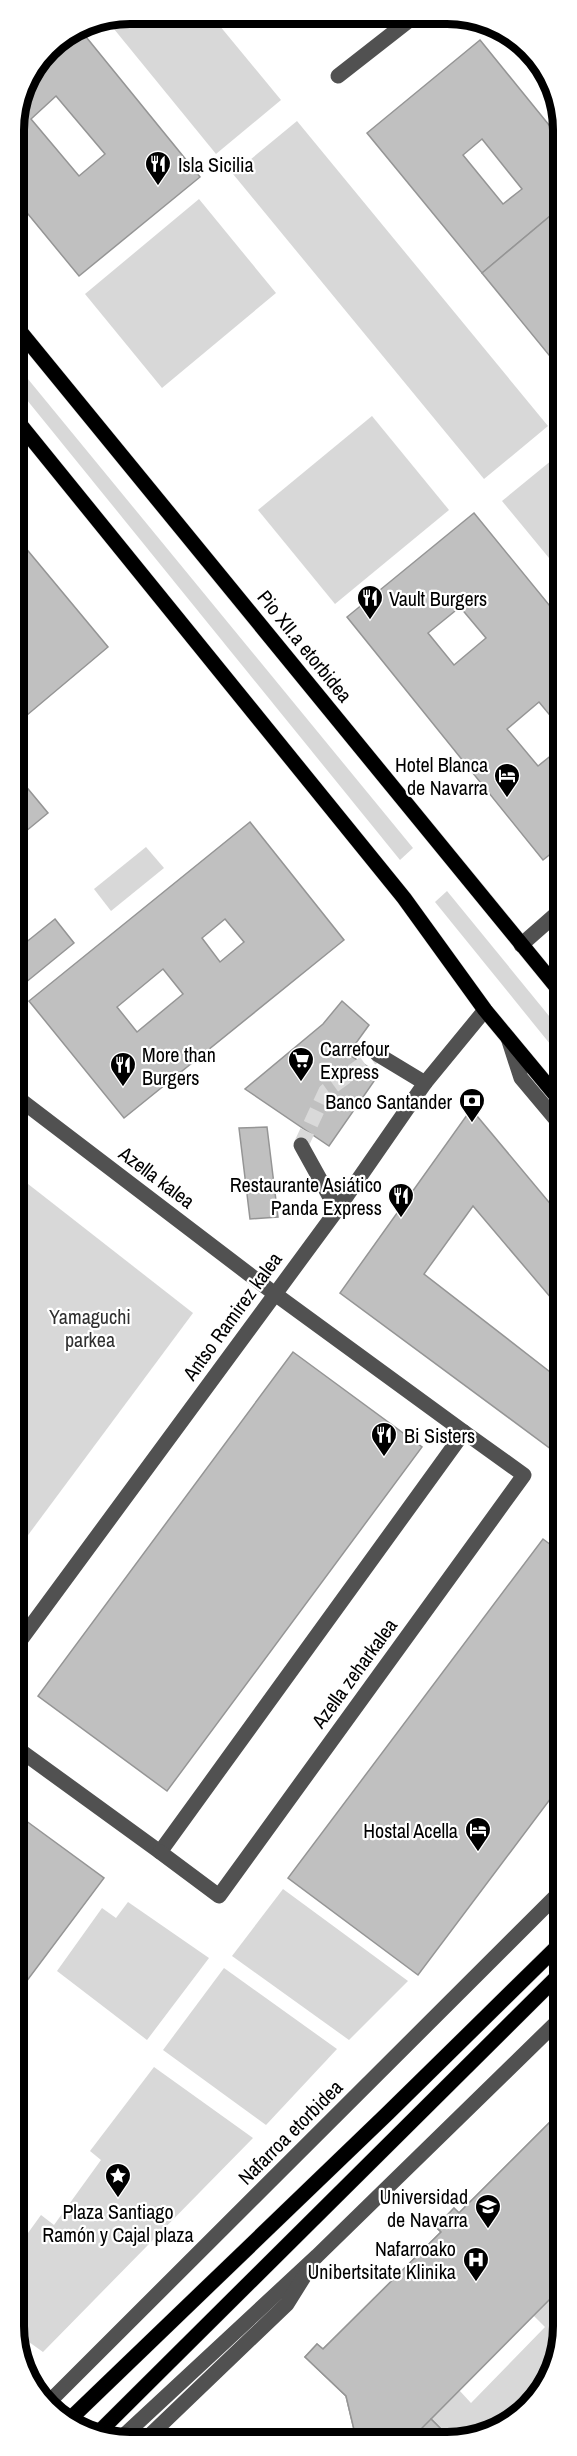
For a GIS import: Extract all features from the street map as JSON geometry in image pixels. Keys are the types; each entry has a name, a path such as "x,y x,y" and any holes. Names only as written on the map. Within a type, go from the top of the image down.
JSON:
{"main road":[{"name":"Pio XII.a etorbidea","path":"24,336 553,983"},
{"path":"24,429 404,898 484,1010 553,1092"},
{"path":"74,2416 553,1951"},
{"path":"103,2428 553,1981"}],"street":[{"path":"338,76 404,24"},
{"path":"521,945 553,917"},
{"name":"Antso Ramirez kalea","path":"24,1635 337,1210 425,1083 484,1010"},
{"path":"508,1038 521,1078 553,1116"},
{"path":"377,1054 425,1083"},
{"name":"Azella kalea","path":"24,1103 275,1294"},
{"path":"301,1144 337,1210"},
{"name":"Azella zeharkalea","path":"24,1753 219,1896 524,1475 275,1294"},
{"path":"159,1852 464,1432"},
{"name":"Nafarroa etorbidea","path":"53,2398 553,1899"},
{"path":"128,2432 317,2256 553,2026"},
{"path":"153,2432 287,2304 317,2256"}],"green space":[{"path":"218,24 281,100 216,154 112,26"},
{"path":"297,121 548,426 484,479 233,174"},
{"path":"199,199 276,293 162,388 85,294"},
{"path":"24,374 413,848 400,860 24,396"},
{"path":"372,416 449,510 335,604 258,510"},
{"path":"553,459 553,563 502,501"},
{"path":"146,847 164,868 111,911 94,889"},
{"path":"447,891 553,1021 553,1048 435,902"},
{"name":"Yamaguchi parkea","path":"24,1181 193,1313 24,1541"},
{"path":"283,1889 408,1981 349,2040 232,1956"},
{"path":"128,1902 209,1958 147,2040 57,1971 102,1908 116,1918"},
{"path":"224,1968 337,2049 266,2125 163,2050"},
{"path":"154,2067 253,2138 43,2352 25,2339 24,2239 41,2215 54,2225 101,2160 90,2151"},
{"path":"553,2294 551,2347 546,2364 541,2369 543,2371 531,2391 517,2406 488,2424 461,2431 444,2432 431,2419 459,2390 471,2403 545,2327 532,2314"}],"building":[{"path":"84,35 200,177 79,276 24,209 24,123 32,89 46,65 60,50","holes":["56,96 105,154 79,176 31,119"]},
{"path":"480,40 553,130 553,214 482,273 367,133","holes":["482,139 522,189 503,204 463,155"]},
{"path":"553,214 553,360 482,273"},
{"path":"474,513 553,610 553,719 539,702 507,729 538,766 553,754 553,852 543,860 347,617","holes":["460,607 486,638 454,665 428,633"]},
{"path":"24,546 108,647 24,718"},
{"path":"24,784 48,813 24,833"},
{"path":"250,822 344,940 124,1118 29,1001","holes":["225,919 244,942 220,962 202,938","163,969 183,994 137,1032 117,1007"]},
{"path":"55,919 74,943 24,984 24,944"},
{"path":"342,1001 369,1025 348,1054 379,1074 329,1146 245,1089 323,1024"},
{"path":"467,1115 477,1116 553,1207 553,1300 473,1206 424,1274 553,1374 553,1451 340,1293"},
{"path":"267,1127 278,1217 250,1219 239,1128"},
{"path":"293,1352 422,1447 167,1791 38,1696"},
{"path":"543,1539 553,1546 553,1795 418,1975 288,1878"},
{"path":"24,1819 104,1878 24,1985"},
{"name":"Nafarroako Unibertsitate Klinika","path":"553,2119 553,2294 418,2432 399,2430 355,2432 346,2396 305,2357 317,2344 323,2349 441,2232 436,2227 454,2208 459,2213"},
{"name":"Nafarroako Unibertsitate Klinika","path":"553,2119 553,2296 431,2419 444,2432 401,2432 399,2430 355,2432 346,2396 305,2357 317,2344 323,2349 441,2232 436,2227 454,2208 459,2213"},
{"path":"431,2419 444,2432 418,2432"}],"tunnel":[{"path":"301,1145 326,1091 377,1054"}],"place":[{"name":"Isla Sicilia","path":"158,187"},
{"name":"Vault Burgers","path":"370,621"},
{"name":"Hotel Blanca de Navarra","path":"507,799"},
{"name":"Carrefour Express","path":"301,1083"},
{"name":"More than Burgers","path":"123,1088"},
{"name":"Banco Santander","path":"472,1124"},
{"name":"Restaurante Asiático Panda Express","path":"401,1219"},
{"name":"Bi Sisters","path":"384,1458"},
{"name":"Hostal Acella","path":"478,1853"},
{"name":"Plaza Santiago Ramón y Cajal plaza","path":"118,2199"},
{"name":"Universidad de Navarra","path":"488,2230"},
{"name":"Nafarroako Unibertsitate Klinika","path":"476,2283"}]}
